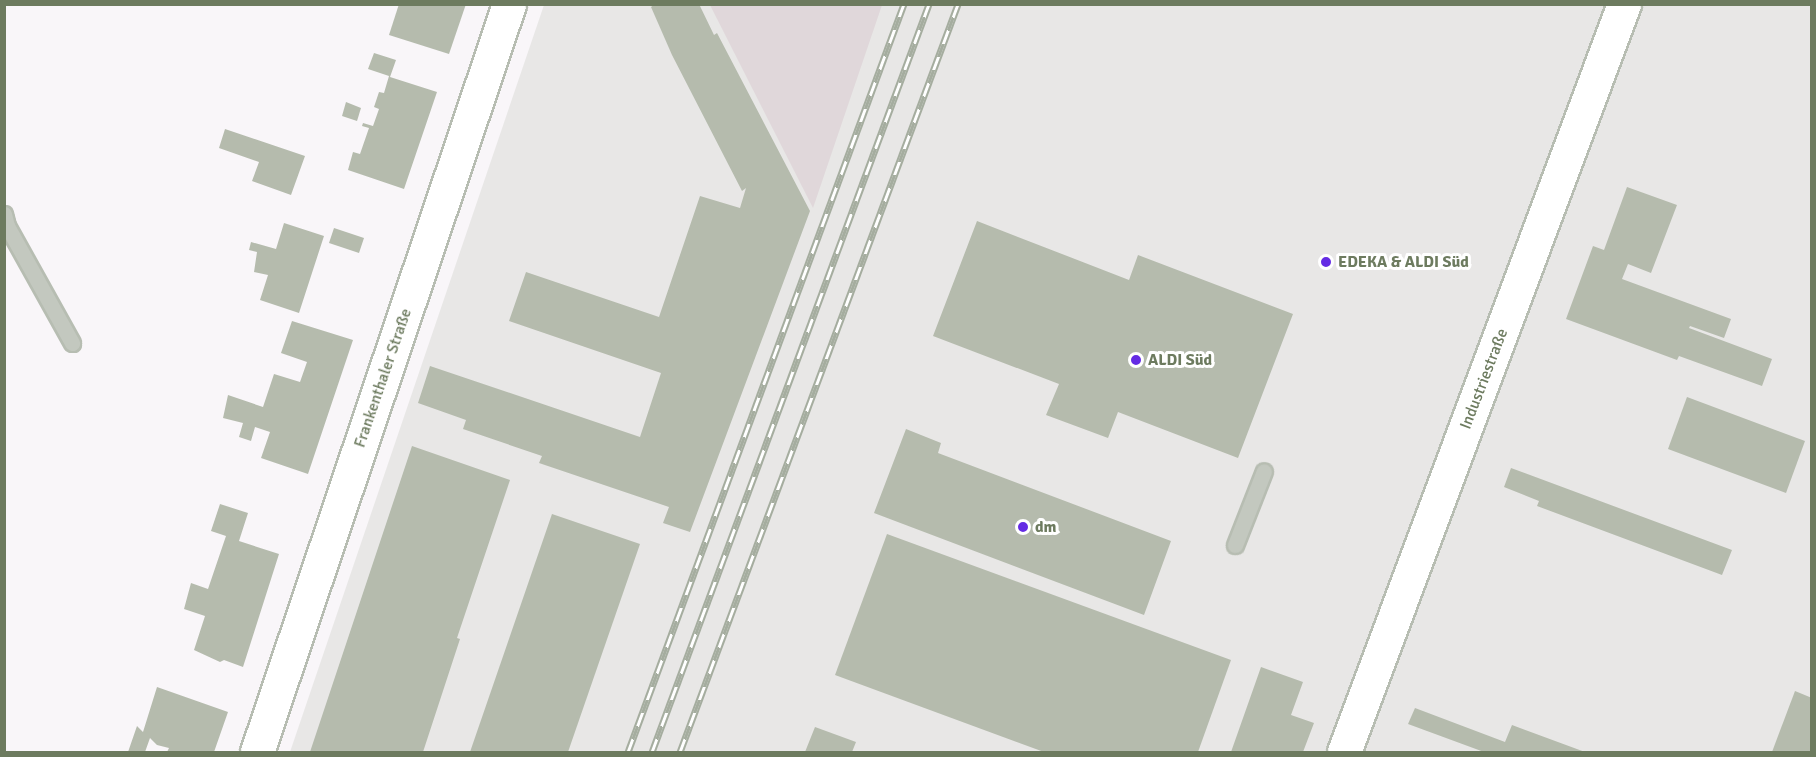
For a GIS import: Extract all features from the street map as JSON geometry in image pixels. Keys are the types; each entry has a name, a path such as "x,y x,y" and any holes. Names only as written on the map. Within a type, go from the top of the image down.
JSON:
{"street":[{"name":"Frankenthaler Straße","path":"257,753 510,4"},
{"name":"Industriestraße","path":"1344,753 1624,4"}],"lane":[{"path":"4,214 7,226 72,343"},
{"path":"1235,545 1264,471"}],"shaded area":[{"path":"544,5 1811,5 1811,752 290,752"},
{"path":"710,5 882,5 813,208"}],"building":[{"path":"399,4 466,4 449,54 389,35"},
{"path":"655,4 699,4 714,35 717,33 810,211 690,532 663,523 669,507 539,463 542,456 463,429 466,420 418,403 430,366 640,437 661,373 509,321 526,272 659,317 700,196 740,208 746,188 742,191 672,55 651,7"},
{"path":"374,53 396,60 390,77 437,92 404,189 348,170 353,152 360,154 369,128 362,126 363,123 373,126 379,109 374,107 379,92 384,93 389,76 368,69"},
{"path":"346,102 361,108 357,121 342,116"},
{"path":"225,129 305,156 291,195 252,181 259,162 219,148"},
{"path":"1627,187 1677,205 1651,273 1628,264 1622,279 1731,319 1724,338 1690,326 1689,328 1772,359 1762,386 1679,356 1677,360 1566,319 1593,246 1604,250"},
{"name":"ALDI Süd","path":"977,221 1129,280 1138,255 1293,314 1238,458 1118,412 1108,438 1046,415 1059,384 933,336"},
{"path":"284,223 324,236 299,313 260,300 268,275 254,272 257,252 249,250 251,242 276,249"},
{"path":"334,228 364,238 359,253 329,243"},
{"path":"292,321 353,340 308,474 261,458 270,432 255,427 251,441 239,437 243,423 223,418 228,395 263,407 274,374 300,382 307,362 281,353"},
{"path":"1687,397 1805,441 1786,493 1668,449"},
{"name":"dm","path":"906,429 941,443 938,453 1171,541 1144,615 874,513"},
{"path":"412,446 510,480 457,638 460,639 423,752 310,752"},
{"path":"1511,468 1732,550 1722,575 1537,506 1539,501 1504,487"},
{"path":"220,504 248,513 239,541 279,554 243,667 224,660 220,662 194,650 205,616 184,609 191,583 208,589 226,536 211,531"},
{"path":"552,514 640,544 568,752 470,752"},
{"path":"887,534 1231,660 1198,752 1044,752 835,675"},
{"path":"1261,667 1303,682 1291,715 1314,723 1303,752 1231,752"},
{"path":"157,687 228,712 214,752 167,752 169,748 157,745 150,738 145,752 128,752 137,726 143,732"},
{"path":"1795,691 1812,698 1812,752 1772,752"},
{"path":"1415,708 1505,742 1512,725 1585,752 1484,752 1408,724"},
{"path":"815,727 856,742 852,752 805,752"}],"railway":[{"path":"628,752 904,4"},
{"path":"652,752 929,4"},
{"path":"680,752 958,4"}],"place":[{"name":"EDEKA & ALDI Süd","path":"1326,262"},
{"name":"ALDI Süd","path":"1136,360"},
{"name":"dm","path":"1023,527"}]}
